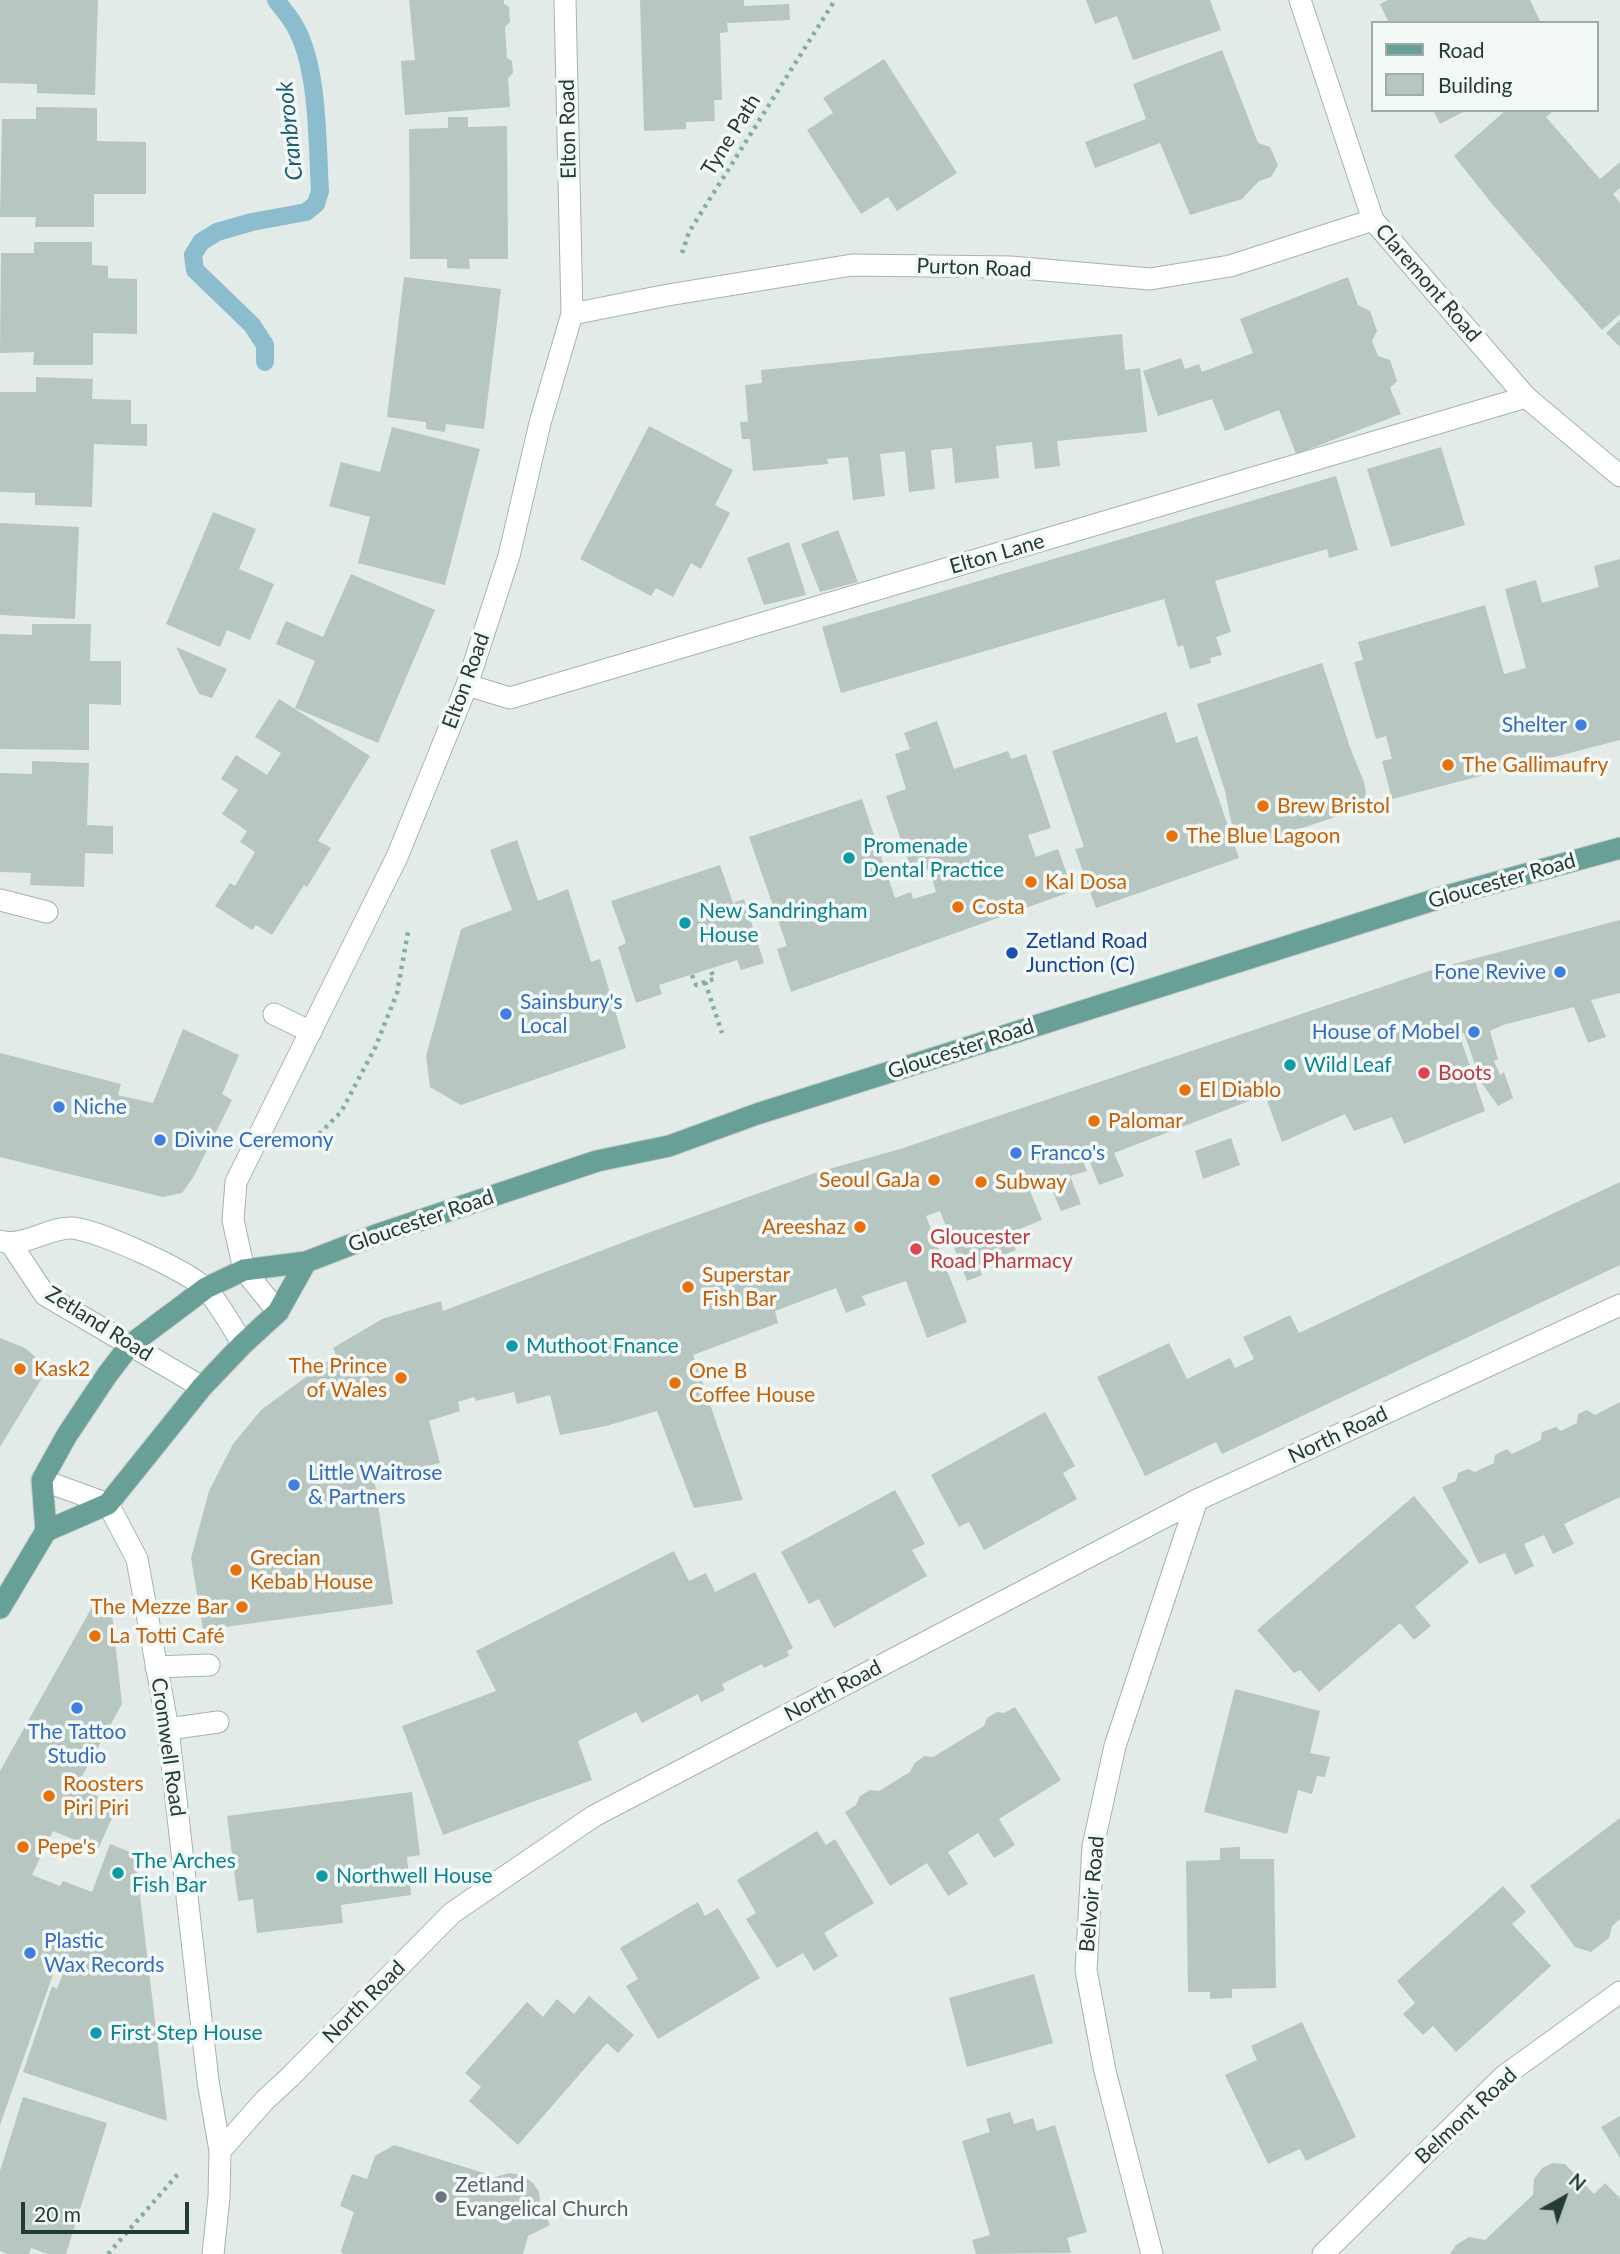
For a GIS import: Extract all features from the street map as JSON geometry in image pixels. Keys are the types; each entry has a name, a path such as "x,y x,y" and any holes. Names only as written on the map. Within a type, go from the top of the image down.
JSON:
{"main road":[{"name":"Gloucester Road","path":"42,1480 73,1425 130,1345 206,1288 244,1270 306,1262 376,1235 597,1161 669,1146 757,1114 1301,941 1446,896 1620,848"},
{"path":"46,1531 108,1504 202,1387 278,1312 306,1262"},
{"path":"0,1608 46,1531 42,1480"}],"street":[{"name":"Elton Road","path":"278,1312 244,1270 233,1220 236,1182 397,857 467,685 509,556 540,423 572,314 565,0"},
{"name":"Claremont Road","path":"1300,0 1373,220 1527,397 1620,476"},
{"name":"Purton Road","path":"572,314 668,295 852,265 1010,267 1150,279 1230,267 1373,220"},
{"name":"Elton Lane","path":"467,685 510,698 1527,397"},
{"path":"0,900 47,912"},
{"path":"274,1014 311,1032"},
{"name":"Zetland Road","path":"202,1387 45,1295 5,1243 71,1228 107,1237 131,1247 161,1261 206,1288 243,1344"},
{"name":"North Road","path":"220,2151 265,2099 452,1913 594,1816 1197,1500 1620,1305"},
{"path":"42,1480 108,1504"},
{"name":"Belvoir Road","path":"1152,2254 1105,2071 1086,1970 1093,1846 1115,1746 1197,1500"},
{"name":"Cromwell Road","path":"108,1504 137,1559 168,1729 208,2081 220,2151"},
{"path":"156,1667 209,1665"},
{"path":"168,1729 218,1722"},
{"name":"Belmont Road","path":"1323,2254 1504,2076 1620,1992"},
{"path":"213,2254 219,2197 220,2151"}],"path":[{"name":"Tyne Path","path":"668,295 689,232 835,0"},
{"path":"313,1140 341,1112 375,1048 397,993 408,928"},
{"path":"692,975 696,985 714,979 710,968"},
{"path":"705,982 722,1033"},
{"path":"108,2254 196,2156 220,2151"}],"building":[{"path":"0,0 98,0 95,95 37,93 37,84 0,83"},
{"path":"409,0 504,0 504,4 509,7 510,22 505,27 507,58 512,61 513,73 508,78 510,107 405,115 401,61 415,60"},
{"path":"640,0 744,0 744,6 789,4 790,20 727,23 728,32 720,33 722,100 714,100 715,121 686,122 686,129 644,131"},
{"path":"1086,0 1210,0 1221,30 1133,60 1117,16 1095,24"},
{"path":"1388,0 1530,0 1540,21 1388,21 1380,4"},
{"path":"1222,50 1258,143 1270,147 1278,165 1271,177 1259,181 1242,199 1190,215 1160,143 1095,168 1085,142 1146,119 1133,84"},
{"path":"884,59 957,173 897,211 888,197 861,214 807,130 833,113 823,98"},
{"path":"36,107 97,108 97,141 146,142 146,194 94,194 94,227 35,227 36,217 0,217 2,119 36,119"},
{"path":"1434,112 1463,112 1440,124"},
{"path":"1504,112 1552,112 1546,117 1600,179 1620,162 1620,188 1613,194 1620,203 1620,314 1602,330 1454,156"},
{"path":"448,117 468,117 468,127 507,126 508,259 469,259 470,269 447,268 447,259 410,259 409,129 448,128"},
{"path":"34,242 92,242 92,265 108,266 108,278 137,279 137,334 93,333 93,365 33,365 34,352 0,353 1,253 34,253"},
{"path":"404,277 501,289 484,429 446,424 445,432 426,429 426,422 387,417"},
{"path":"1348,277 1358,305 1370,311 1377,331 1372,341 1378,356 1390,360 1397,381 1390,388 1401,414 1296,454 1279,410 1225,431 1212,399 1158,416 1143,371 1181,358 1185,369 1199,364 1202,372 1253,353 1240,319"},
{"path":"1620,320 1620,347 1606,333"},
{"path":"1122,334 1125,370 1140,368 1147,432 1057,441 1060,466 1035,469 1032,442 996,446 999,478 955,483 952,448 931,450 935,489 909,492 905,451 880,454 885,496 853,500 848,457 827,459 828,464 753,471 750,439 742,439 740,422 748,422 745,385 762,383 761,370"},
{"path":"36,377 93,379 92,399 131,400 131,424 147,424 147,446 94,444 92,507 35,505 35,493 0,492 0,392 36,392"},
{"path":"649,426 733,470 715,505 730,513 701,569 691,563 673,597 656,588 651,596 580,559"},
{"path":"392,427 480,449 445,585 358,563 370,517 329,506 341,462 380,472"},
{"path":"1441,447 1465,525 1391,547 1367,469"},
{"path":"1336,476 1358,550 1329,558 1327,549 1215,581 1231,632 1216,637 1222,655 1210,658 1211,663 1190,669 1183,645 1178,647 1164,599 841,693 822,627"},
{"path":"213,512 256,529 239,569 274,584 250,640 227,630 220,647 166,624"},
{"path":"0,523 79,527 75,619 0,615"},
{"path":"838,530 858,582 820,592 801,544"},
{"path":"789,542 806,595 764,605 747,558"},
{"path":"1620,559 1620,740 1392,799 1382,761 1392,759 1386,736 1376,739 1354,662 1363,660 1358,642 1485,605 1504,674 1526,668 1505,589 1536,580 1542,603 1599,587 1594,566"},
{"path":"351,574 435,610 378,743 295,708 315,661 276,644 286,621 323,637"},
{"path":"32,624 91,624 90,661 121,661 121,705 89,704 89,750 0,749 0,634 32,635"},
{"path":"176,647 227,669 212,698 199,694"},
{"path":"1322,663 1364,782 1366,793 1363,803 1357,810 1255,844 1247,842 1238,835 1231,821 1225,791 1197,704"},
{"path":"279,699 370,756 318,841 331,848 272,935 256,925 252,930 215,906 230,883 235,886 255,852 240,842 247,831 222,814 238,790 221,779 236,755 267,775 281,753 255,737"},
{"path":"1166,712 1176,743 1197,736 1239,858 1096,908 1075,849 1084,847 1052,751"},
{"path":"937,721 954,769 1008,751 1011,759 1026,754 1051,828 1028,835 1036,857 1058,849 1073,891 791,992 777,949 787,946 749,837 862,799 895,898 911,892 913,899 936,892 929,869 913,875 886,796 906,789 895,754 910,749 904,733"},
{"path":"32,761 89,763 87,825 113,826 113,854 85,853 84,887 30,885 31,873 0,872 0,773 32,774"},
{"name":"Sainsbury's Local","path":"517,840 538,901 568,889 591,962 600,959 626,1048 461,1105 430,1087 426,1056 461,929 512,910 490,850"},
{"name":"New Sandringham House","path":"720,865 733,903 744,899 764,963 741,970 737,960 659,985 662,994 636,1003 618,947 626,943 611,901"},
{"path":"1620,920 1620,993 1591,1000 1606,1037 1588,1043 1574,1007 1503,1025 1490,1031 1498,1059 1494,1061 1500,1075 1504,1072 1513,1098 1498,1106 1481,1082 1464,1033 1459,1034 1485,1111 1404,1144 1392,1117 1354,1131 1345,1114 1282,1142 1265,1095 1114,1153 1124,1176 1099,1185 1090,1162 1084,1164 1087,1171 1070,1176 1081,1204 1061,1211 1050,1185 1030,1191 1042,1220 1009,1233 1016,1250 978,1265 982,1275 967,1281 940,1211 926,1216 967,1322 927,1338 906,1281 862,1296 866,1305 846,1313 836,1288 775,1311 778,1323 693,1355 743,1500 694,1508 657,1411 606,1426 560,1435 550,1395 517,1404 514,1392 476,1401 474,1397 458,1402 460,1411 429,1421 440,1463 374,1478 393,1604 203,1630 191,1558 209,1491 233,1444 261,1410 336,1355 333,1348 382,1319 441,1301 443,1311 815,1173 900,1149 1435,969"},
{"path":"183,1029 239,1055 222,1094 232,1100 194,1176 182,1193 163,1197 0,1157 0,1053 121,1084 118,1095 153,1103"},
{"path":"1231,1138 1240,1165 1203,1179 1195,1151"},
{"path":"1620,1182 1620,1265 1222,1454 1216,1442 1145,1476 1097,1377 1169,1343 1187,1379 1230,1358 1235,1368 1254,1359 1243,1337 1290,1315 1299,1333"},
{"name":"Kask2","path":"0,1338 25,1348 39,1360 42,1378 0,1447"},
{"path":"1620,1402 1620,1497 1564,1524 1574,1544 1553,1554 1544,1535 1524,1544 1534,1566 1515,1575 1505,1553 1479,1564 1442,1487 1456,1481 1458,1473 1468,1469 1475,1472 1494,1463 1495,1455 1507,1449 1512,1454 1541,1440 1542,1432 1556,1427 1561,1431 1577,1423 1578,1414 1587,1410 1595,1415"},
{"path":"1045,1412 1075,1466 1063,1473 1077,1499 984,1550 969,1522 959,1527 931,1475"},
{"path":"895,1490 925,1544 912,1550 927,1576 834,1628 819,1599 809,1604 781,1552"},
{"path":"1414,1496 1469,1562 1415,1607 1431,1626 1414,1640 1400,1623 1319,1692 1300,1670 1294,1673 1257,1630"},
{"path":"674,1551 689,1581 706,1573 715,1592 755,1572 793,1648 787,1651 789,1656 764,1668 762,1664 722,1684 725,1690 701,1702 698,1694 642,1723 636,1712 578,1741 592,1780 443,1835 402,1726 496,1691 476,1651"},
{"path":"96,1600 111,1605 122,1704 76,1787 118,1805 98,1849 53,1831 32,1875 60,1886 63,1881 92,1892 110,1844 135,1854 167,2121 23,2072 52,1986 57,1989 63,1973 70,1969 56,1966 0,2125 0,1771"},
{"path":"1235,1689 1320,1711 1310,1753 1330,1757 1325,1777 1317,1776 1312,1794 1298,1790 1287,1834 1204,1812"},
{"path":"1015,1707 1061,1780 999,1819 1015,1845 994,1858 978,1833 948,1852 968,1884 948,1896 927,1863 890,1886 845,1812 856,1805 860,1796 870,1790 879,1791 910,1772 914,1764 924,1756 933,1757 984,1726 987,1718"},
{"name":"Northwell House","path":"412,1792 420,1855 407,1857 411,1895 341,1905 343,1923 257,1933 253,1899 238,1901 227,1816"},
{"path":"1620,1818 1620,1919 1612,1926 1609,1938 1591,1952 1575,1947 1530,1886"},
{"path":"817,1831 826,1845 835,1839 874,1903 824,1933 838,1956 814,1971 803,1953 777,1968 746,1919 756,1913 737,1880"},
{"path":"1240,1847 1240,1859 1274,1859 1276,1988 1232,1989 1232,1998 1210,1999 1210,1992 1188,1992 1186,1861 1220,1860 1220,1848"},
{"path":"1503,1886 1526,1912 1512,1924 1551,1966 1456,2052 1433,2026 1423,2035 1403,2014 1415,2003 1397,1981"},
{"path":"698,1902 705,1916 718,1908 760,1978 658,2039 626,1986 638,1979 620,1948"},
{"path":"1034,1974 1053,2043 967,2067 949,1998"},
{"path":"589,1996 634,2035 618,2053 607,2043 518,2145 469,2101 481,2087 465,2073 527,2002 543,2017 557,1999 574,2014"},
{"path":"1302,2022 1356,2137 1306,2161 1300,2149 1268,2164 1225,2075 1257,2060 1251,2046"},
{"path":"23,2097 107,2123 66,2254 48,2254 31,2248 29,2254 8,2254 0,2251 0,2171"},
{"path":"1010,2112 1014,2124 1033,2118 1037,2131 1055,2125 1087,2232 1067,2238 1071,2253 976,2254 972,2240 990,2235 962,2141 990,2132 986,2119"},
{"path":"1620,2116 1620,2158 1601,2127"},
{"name":"Zetland Evangelical Church","path":"394,2145 487,2174 484,2183 509,2173 522,2175 533,2183 539,2192 540,2203 550,2225 528,2236 523,2254 343,2254 341,2251 354,2212 340,2206 352,2174 367,2179 375,2156"},
{"path":"1553,2163 1565,2164 1594,2194 1605,2183 1620,2198 1620,2254 1450,2254 1456,2245 1469,2237 1485,2240 1533,2195 1534,2179 1542,2168"}],"waterway":[{"name":"Cranbrook","path":"265,362 265,345 252,325 195,270 193,255 201,242 217,232 306,212 316,204 320,191 317,129 309,63 295,26 276,0"}],"place":[{"name":"Shelter","path":"1581,725"},
{"name":"The Gallimaufry","path":"1448,765"},
{"name":"Brew Bristol","path":"1263,806"},
{"name":"The Blue Lagoon","path":"1172,836"},
{"name":"Promenade Dental Practice","path":"849,858"},
{"name":"Kal Dosa","path":"1031,882"},
{"name":"Costa","path":"958,907"},
{"name":"New Sandringham House","path":"685,923"},
{"name":"Zetland Road Junction (C)","path":"1012,953"},
{"name":"Fone Revive","path":"1560,972"},
{"name":"Sainsbury's Local","path":"506,1014"},
{"name":"House of Mobel","path":"1474,1032"},
{"name":"Wild Leaf","path":"1290,1065"},
{"name":"Boots","path":"1424,1073"},
{"name":"El Diablo","path":"1185,1090"},
{"name":"Niche","path":"59,1107"},
{"name":"Palomar","path":"1094,1121"},
{"name":"Divine Ceremony","path":"160,1140"},
{"name":"Franco's","path":"1016,1153"},
{"name":"Seoul GaJa","path":"934,1180"},
{"name":"Subway","path":"981,1182"},
{"name":"Areeshaz","path":"860,1227"},
{"name":"Gloucester Road Pharmacy","path":"916,1249"},
{"name":"Superstar Fish Bar","path":"688,1287"},
{"name":"Muthoot Fnance","path":"512,1346"},
{"name":"Kask2","path":"20,1369"},
{"name":"The Prince of Wales","path":"401,1378"},
{"name":"One B Coffee House","path":"675,1383"},
{"name":"Little Waitrose & Partners","path":"294,1485"},
{"name":"Grecian Kebab House","path":"236,1570"},
{"name":"The Mezze Bar","path":"242,1607"},
{"name":"La Totti Café","path":"95,1636"},
{"name":"The Tattoo Studio","path":"77,1708"},
{"name":"Roosters Piri Piri","path":"49,1796"},
{"name":"Pepe's","path":"23,1847"},
{"name":"The Arches Fish Bar","path":"118,1873"},
{"name":"Northwell House","path":"322,1876"},
{"name":"Plastic Wax Records","path":"30,1953"},
{"name":"First Step House","path":"96,2033"},
{"name":"Zetland Evangelical Church","path":"441,2197"}]}
